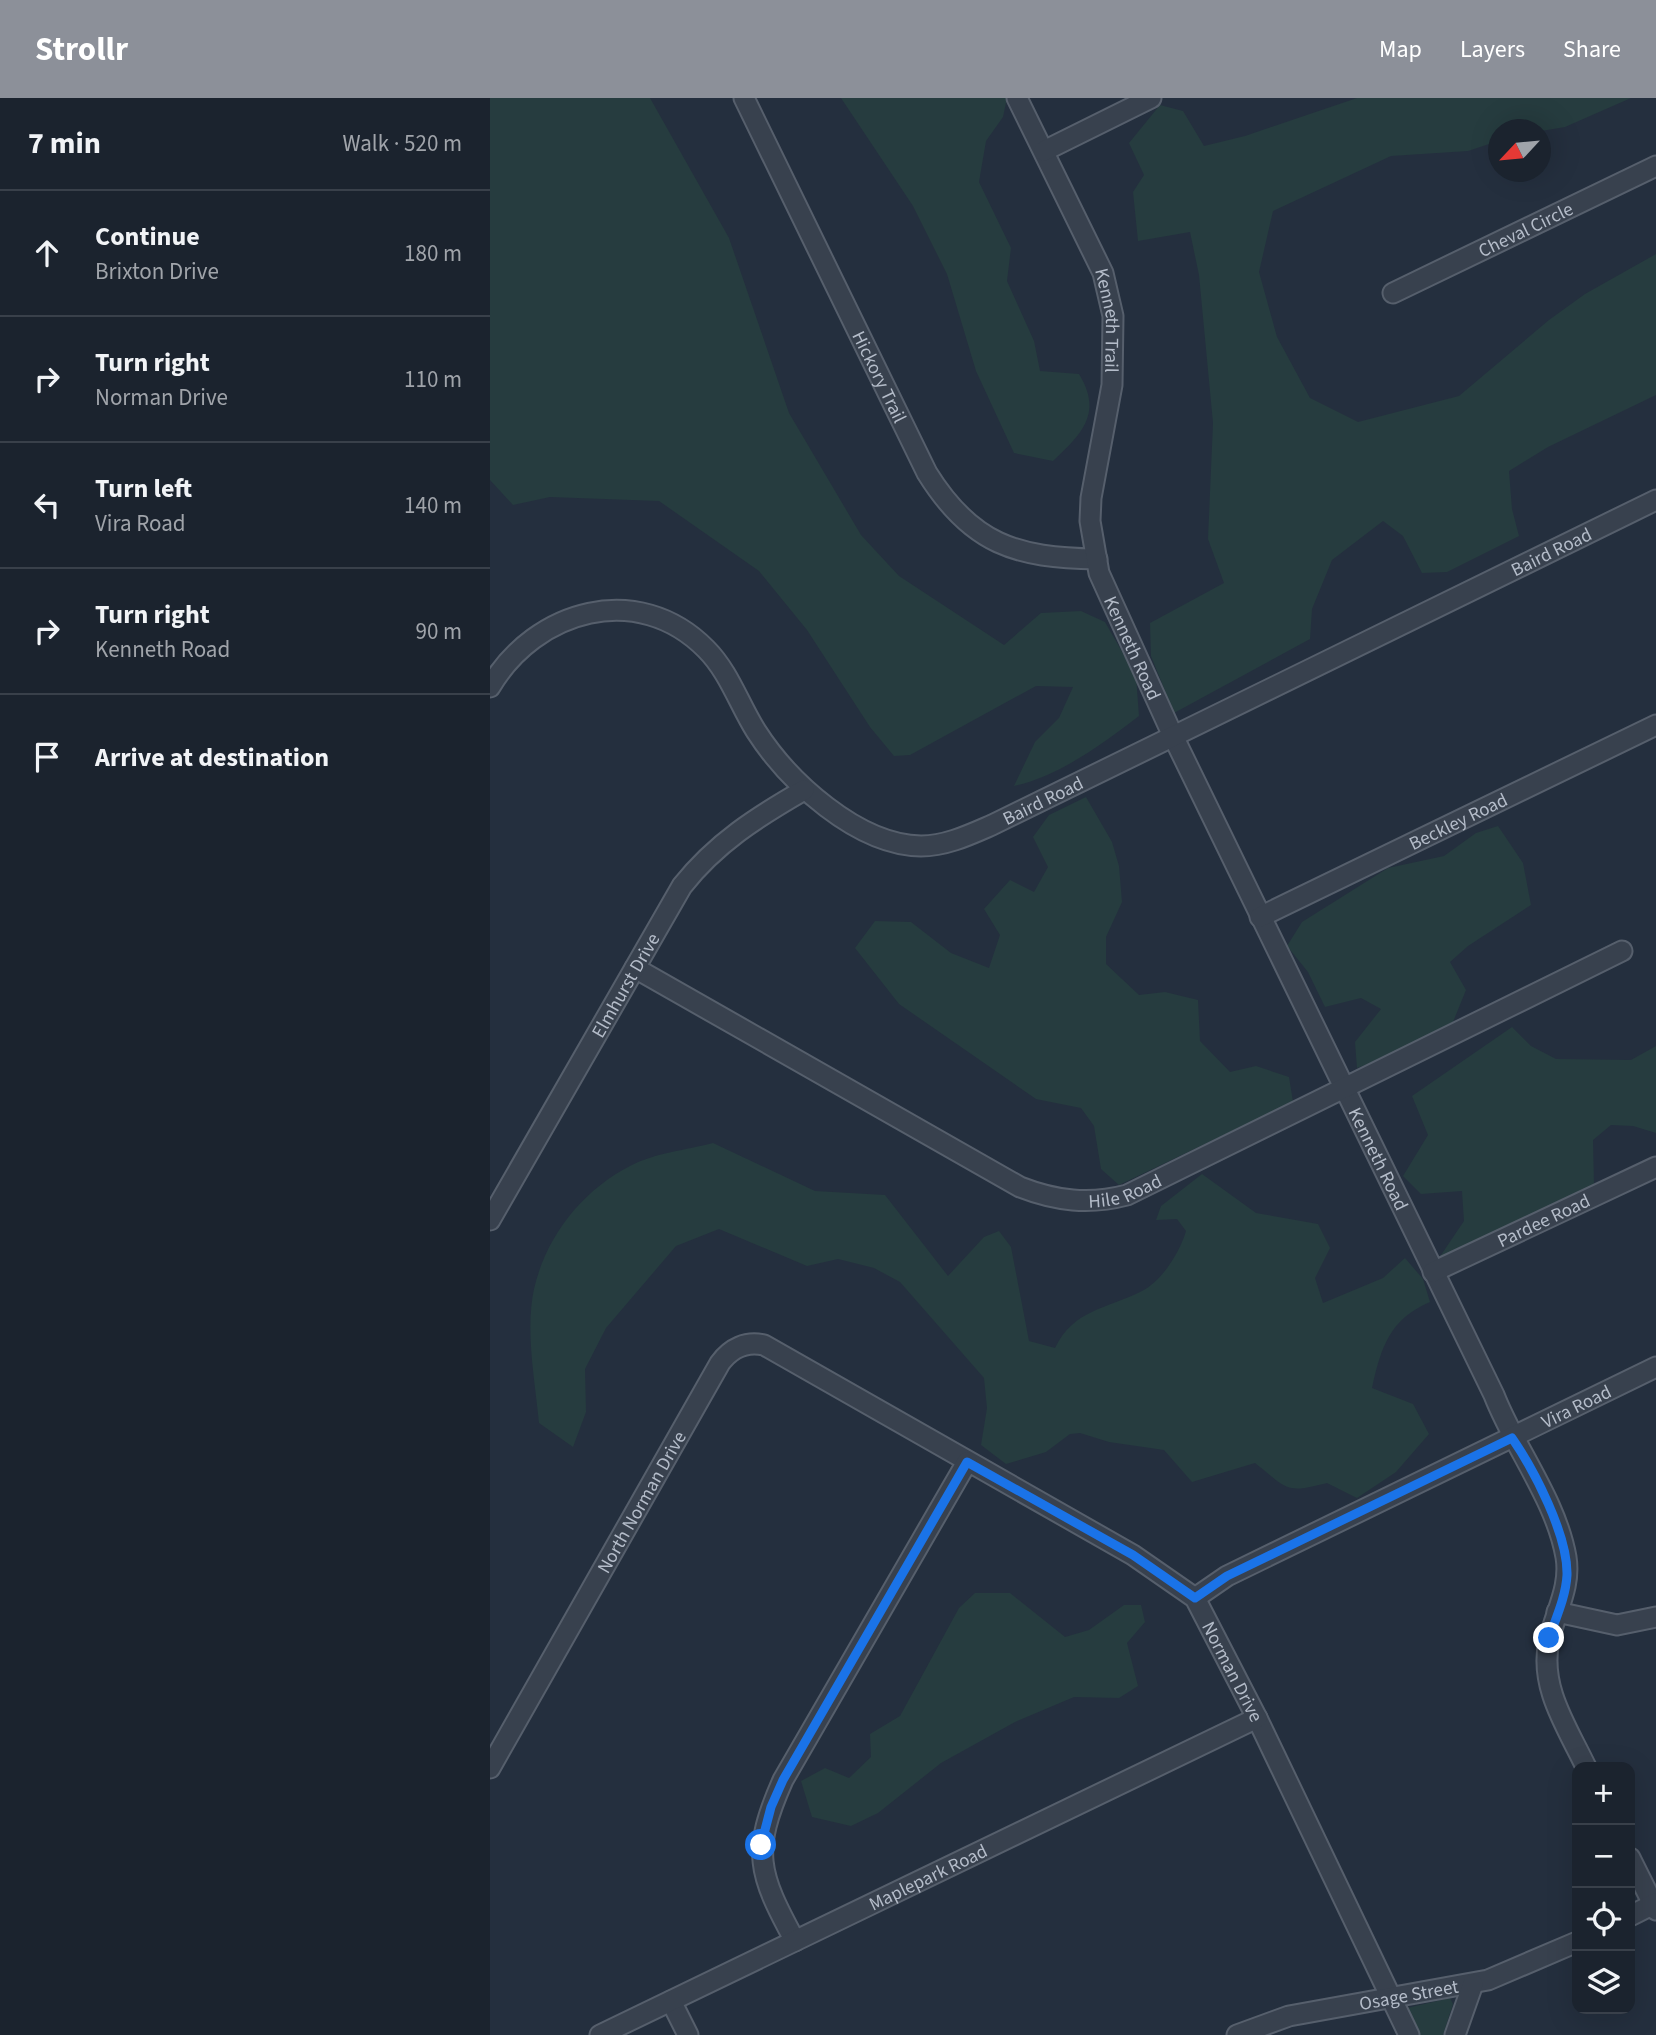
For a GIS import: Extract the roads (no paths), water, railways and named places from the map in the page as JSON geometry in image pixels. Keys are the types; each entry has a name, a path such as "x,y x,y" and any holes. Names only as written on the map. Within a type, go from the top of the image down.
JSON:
{"street":[{"name":"Hickory Trail","path":"744,98 927,473 943,498 970,526 1007,548 1056,559 1097,559"},
{"name":"Kenneth Trail","path":"1017,98 1103,273 1113,316 1112,385 1091,498 1090,521 1097,559"},
{"path":"1044,151 1151,98"},
{"name":"Cheval Circle","path":"1393,293 1656,166"},
{"name":"Baird Road","path":"491,683 515,652 559,621 610,611 642,615 667,622 695,639 714,658 756,731 779,764 804,790 871,833 919,846 939,844 992,825 1656,500"},
{"name":"Kenneth Road","path":"1097,559 1112,603 1172,736 1494,1395 1512,1438 1525,1457 1561,1538 1567,1574 1546,1655 1548,1679 1563,1722 1583,1762"},
{"name":"Beckley Road","path":"1260,917 1656,725"},
{"name":"Elmhurst Drive","path":"490,1220 668,906 696,868 744,824 804,790"},
{"name":"Hile Road","path":"635,968 1020,1187 1063,1200 1097,1201 1127,1195 1622,950"},
{"name":"Pardee Road","path":"1433,1272 1656,1167"},
{"name":"North Norman Drive","path":"490,1768 726,1354 750,1344 764,1345 846,1392"},
{"name":"Vira Road","path":"1195,1598 1227,1576 1656,1367"},
{"name":"Norman Drive","path":"846,1392 1133,1555 1195,1598 1257,1718 1409,2035"},
{"path":"795,1941 774,1901 763,1871 761,1845 771,1807 783,1780 967,1462"},
{"path":"1558,1612 1617,1625 1656,1617"},
{"name":"Maplepark Road","path":"600,2035 1257,1718"},
{"path":"1635,1867 1655,1906 1635,1914"},
{"name":"Osage Street","path":"1237,2035 1289,2016 1473,1984 1515,1971 1572,1944"},
{"path":"1455,2035 1473,1984"},
{"path":"671,2001 688,2035"}]}
